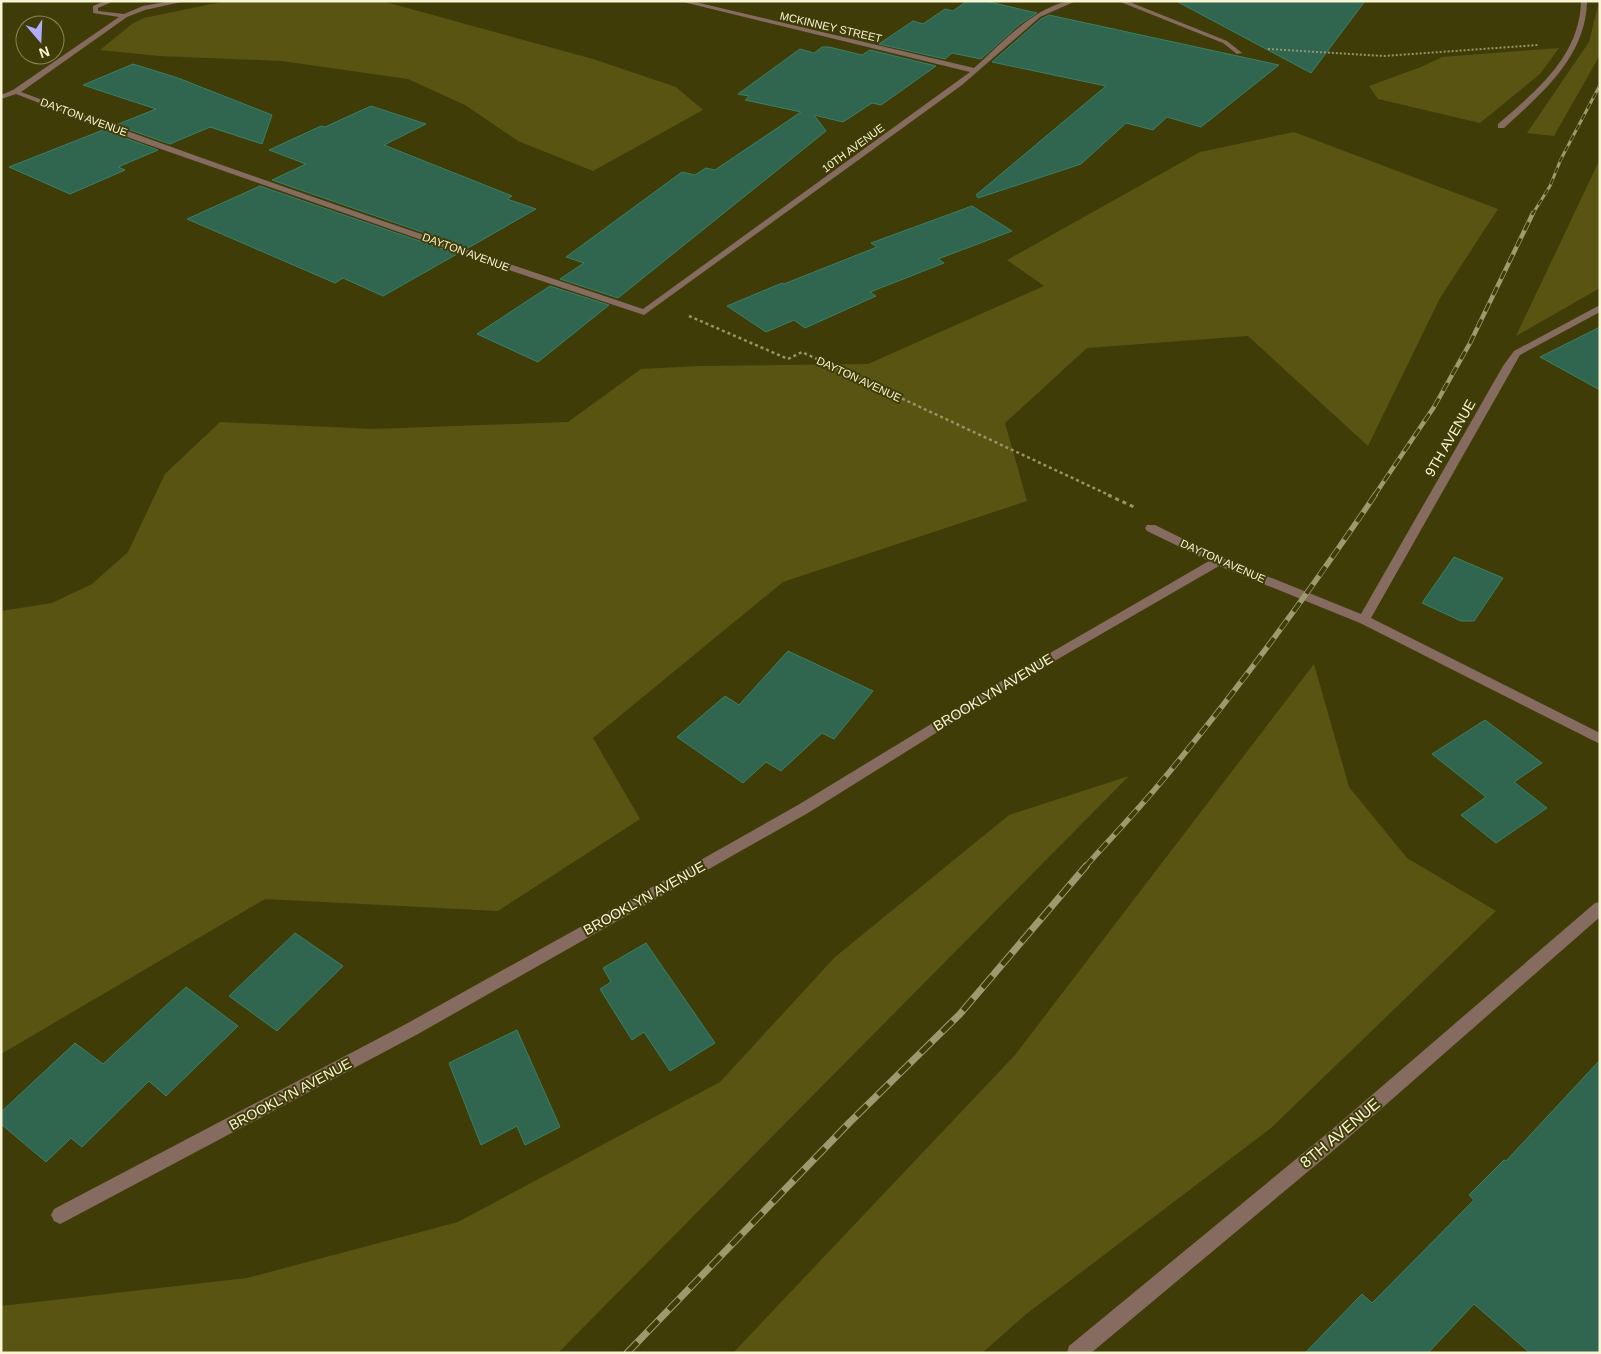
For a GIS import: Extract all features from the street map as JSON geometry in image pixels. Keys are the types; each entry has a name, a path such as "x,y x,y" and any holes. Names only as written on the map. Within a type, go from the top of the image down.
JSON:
{"street":[{"path":"111,1 95,7 95,12 125,16"},
{"path":"1,98 16,92 125,16 143,8 183,1"},
{"name":"MCKINNEY STREET","path":"682,1 976,71"},
{"name":"10TH AVENUE","path":"644,312 976,71 1038,16 1073,1"},
{"path":"1121,1 1210,36 1237,51"},
{"path":"1501,126 1543,89 1557,71 1583,22 1584,1"},
{"name":"DAYTON AVENUE","path":"16,92 141,139 485,260 644,312"},
{"name":"9TH AVENUE","path":"1364,620 1517,353 1600,308"},
{"name":"DAYTON AVENUE","path":"1151,528 1218,561 1364,620 1600,739"},
{"name":"BROOKLYN AVENUE","path":"60,1215 412,1029 711,861 803,809 1004,685 1218,561"},
{"name":"8TH AVENUE","path":"1076,1353 1335,1138 1600,908"}],"path":[{"path":"1237,51 1401,55 1476,48 1572,44"},
{"name":"DAYTON AVENUE","path":"644,312 682,312 788,359 802,352 1157,518 1151,528"}],"shaded area":[{"path":"226,1 382,1 593,59 676,87 703,110 593,171 518,141 465,105 408,79 282,61 159,56 100,50 132,24 144,18"},
{"path":"1598,1 1600,1 1600,55 1554,136 1527,133 1589,42"},
{"path":"1559,48 1540,74 1480,123 1378,99 1369,86 1421,67 1442,57"},
{"path":"1294,132 1498,209 1440,298 1368,446 1248,336 1087,348 1005,423 1027,501 783,582 593,738 640,819 498,911 265,899 1,1054 1,611 52,603 92,584 128,552 165,474 220,422 374,429 568,422 641,369 700,366 868,364 1044,286 1007,260 1200,152"},
{"path":"1600,159 1600,288 1516,336"},
{"path":"1314,664 1349,787 1407,858 1496,911 1271,1128 1025,1315 982,1353 733,1353 1015,1055"},
{"path":"1129,776 558,1353 1,1353 1,1306 247,1278 458,1222 720,1082 835,957 1009,815"}],"building":[{"path":"967,1 985,1 1037,13 1020,24 981,59 952,53 945,59 879,44 913,21 923,24 945,9 953,11"},
{"path":"1176,1 1365,1 1311,73"},
{"path":"1049,15 1279,65 1201,127 1167,117 1153,130 1126,123 1081,164 978,198 976,195 1106,86 992,62 1041,19"},
{"path":"822,47 862,55 870,50 936,66 881,105 872,103 843,122 814,115 826,131 618,298 560,279 584,263 566,257 682,172 695,175 706,168 715,170 801,112 745,100 749,96 738,94 800,49 814,53"},
{"path":"133,64 178,78 272,115 262,144 210,127 170,144 116,125 156,109 83,85"},
{"path":"371,106 426,124 384,145 512,196 507,199 536,209 468,248 272,180 306,164 269,150"},
{"path":"103,130 158,150 118,167 125,170 70,194 9,167"},
{"path":"260,186 457,254 383,296 343,278 335,283 187,219"},
{"path":"972,206 1012,231 938,259 944,263 870,292 876,296 805,328 794,320 766,332 727,306 877,247 871,243"},
{"path":"550,286 609,305 538,362 477,334"},
{"path":"1600,327 1600,390 1540,357"},
{"path":"1454,557 1503,578 1474,621 1461,621 1422,603"},
{"path":"788,651 873,691 834,739 822,733 781,771 766,762 743,783 677,737 725,696 739,705"},
{"path":"1485,720 1542,763 1514,782 1547,808 1496,843 1461,815 1486,797 1432,754"},
{"path":"295,933 343,966 277,1031 229,996"},
{"path":"646,943 715,1043 670,1071 644,1032 632,1040 600,989 611,982 603,968"},
{"path":"186,987 238,1026 166,1096 149,1081 82,1147 71,1138 46,1162 1,1124 1,1112 75,1043 103,1064"},
{"path":"517,1030 560,1127 525,1145 517,1126 481,1145 449,1063"},
{"path":"1600,1060 1600,1353 1530,1353 1474,1304 1428,1353 1305,1353 1362,1294 1372,1303 1474,1200 1469,1195 1504,1160 1506,1161"}],"railway":[{"path":"1532,215 1550,186 1561,159 1600,85"},
{"path":"1374,496 1434,407 1470,343 1532,215"},
{"path":"1085,867 1152,793 1245,677 1324,569 1375,495"},
{"path":"627,1353 849,1123 960,1014 1086,866"}]}
